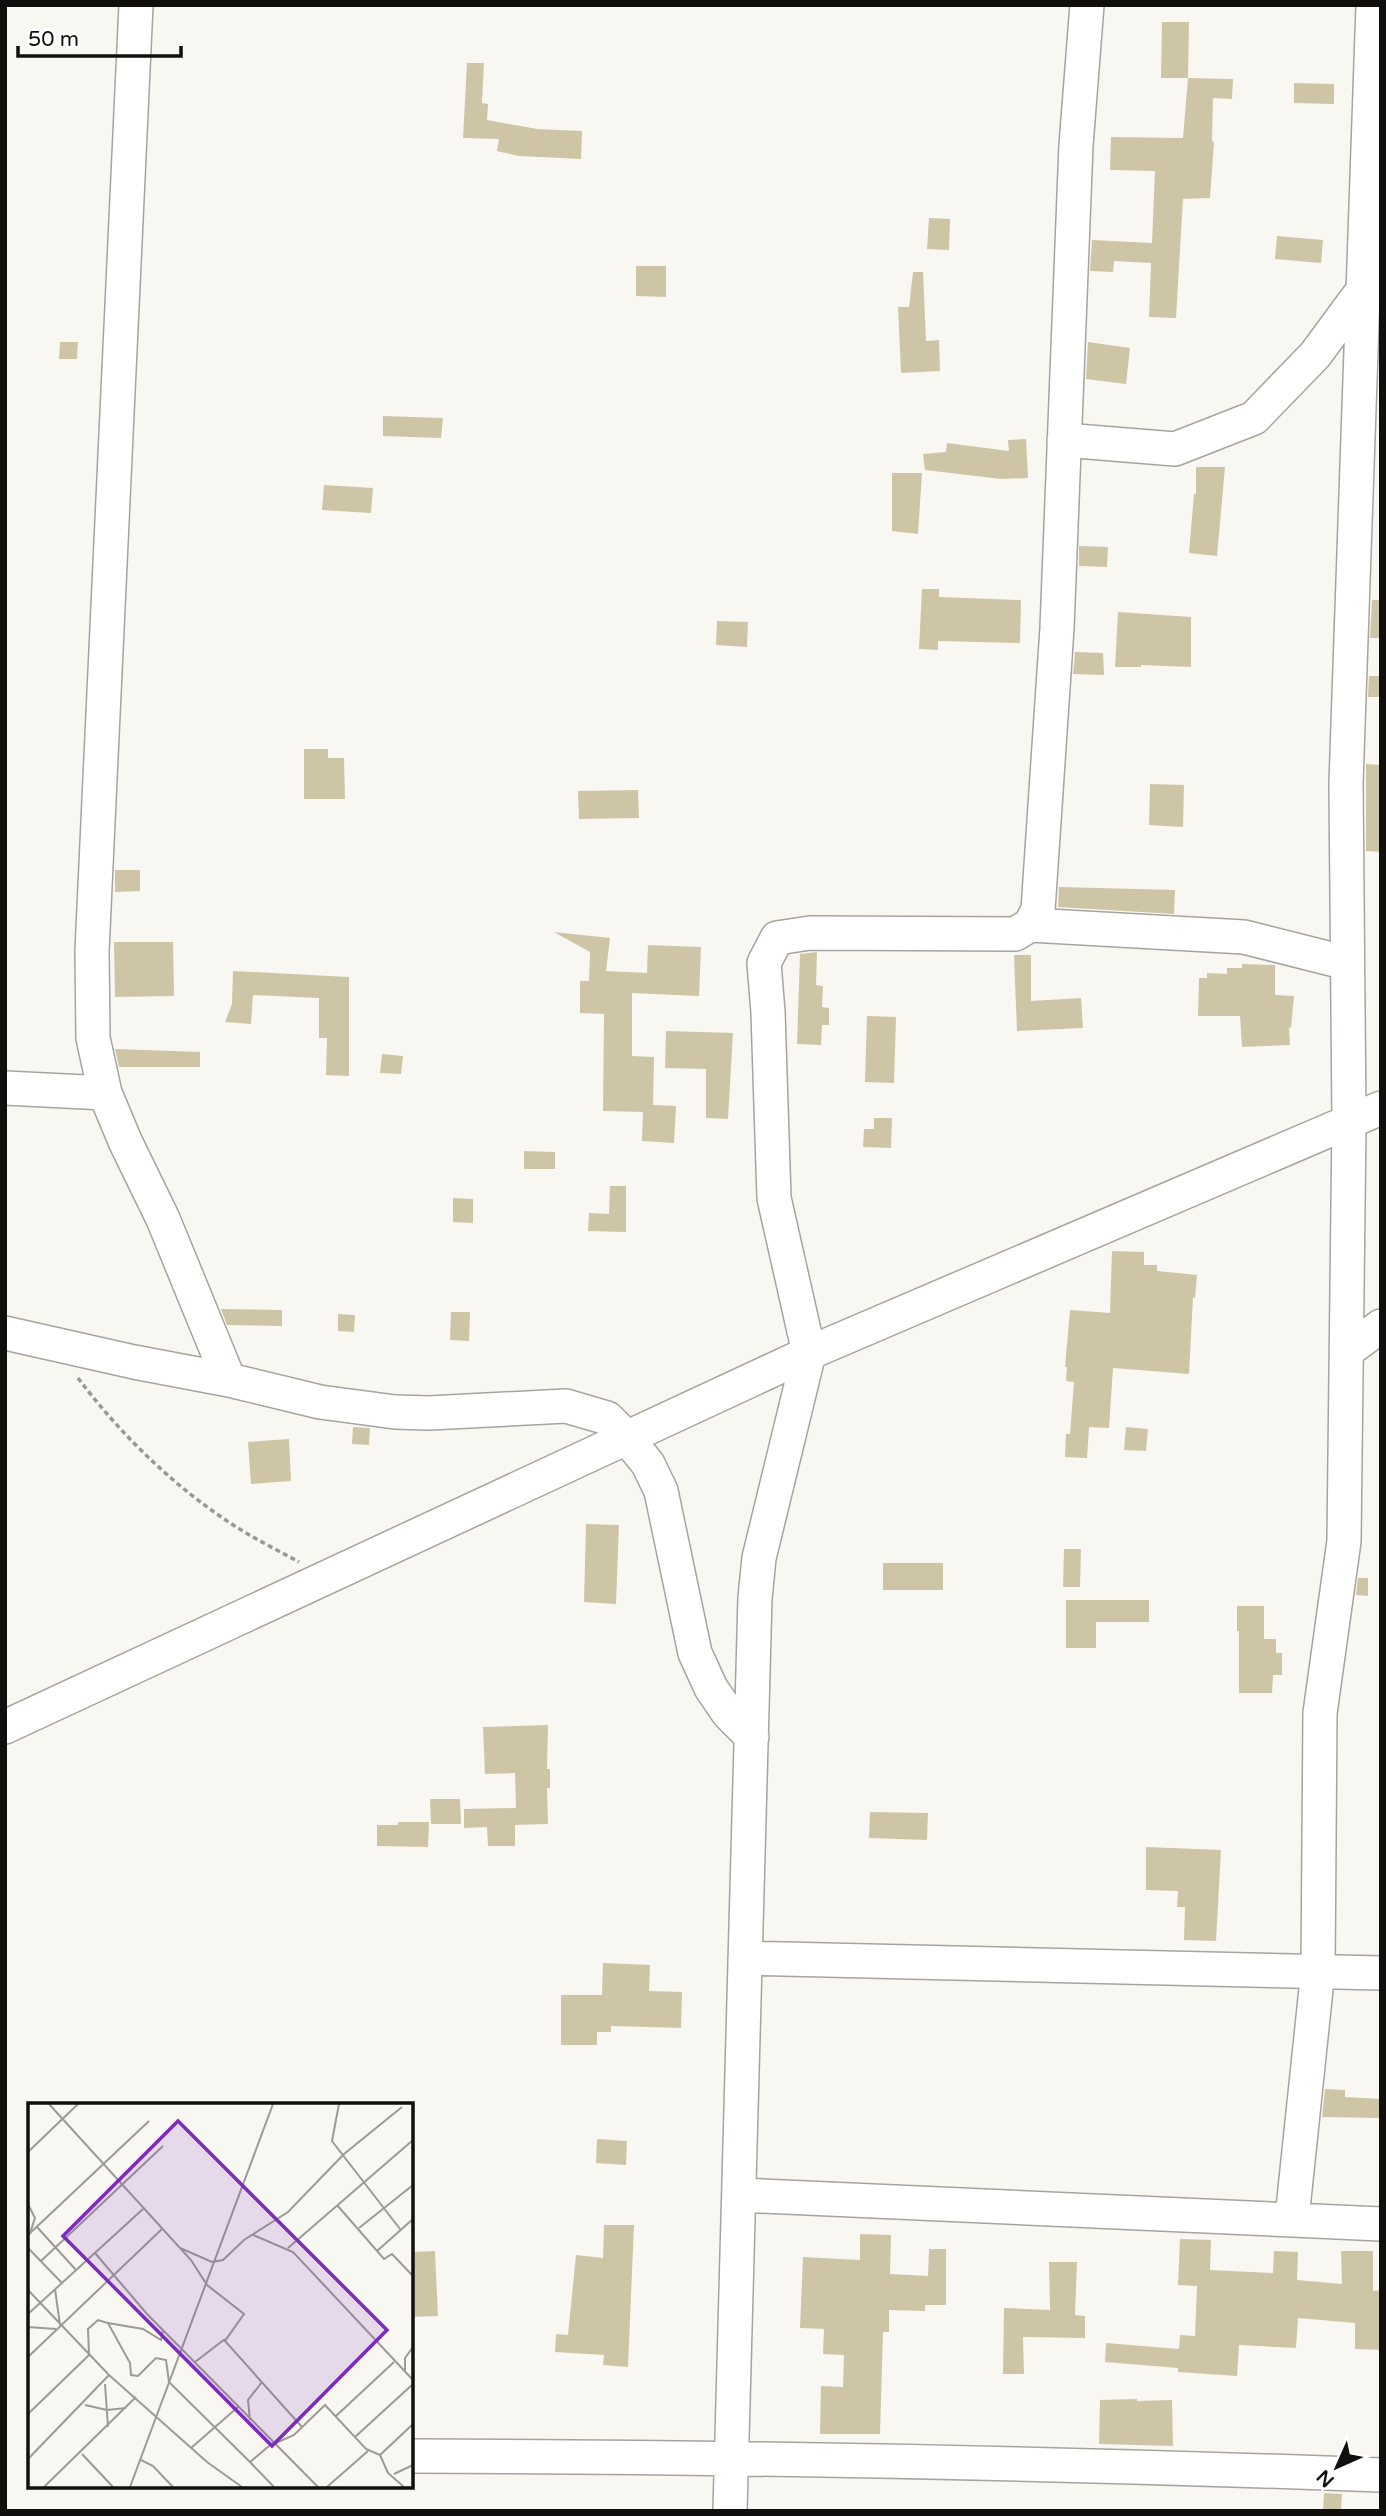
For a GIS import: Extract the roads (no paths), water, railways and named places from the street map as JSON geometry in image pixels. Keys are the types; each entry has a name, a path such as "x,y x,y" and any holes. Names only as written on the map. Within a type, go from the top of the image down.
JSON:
{"street":[{"path":"136,5 92,951 93,1038 105,1093 163,1219 229,1380"},
{"path":"730,2511 755,1598 759,1558 809,1353 774,1198 764,963 777,938 810,933 1015,934 1030,925 1038,910 1057,628 1076,145 1087,5"},
{"path":"1292,2218 1318,1970 1320,1713 1344,1541 1349,1122 1346,783 1369,434 1363,290 1373,5"},
{"path":"1064,440 1175,449 1254,418 1315,355 1363,290"},
{"path":"1030,925 1244,937 1347,963"},
{"path":"5,1088 105,1093"},
{"path":"5,1727 809,1353 1381,1108"},
{"path":"1348,1351 1381,1326"},
{"path":"5,1333 320,1402 395,1412 429,1413 566,1406 607,1418 627,1437 648,1464 662,1491 695,1653 711,1688 728,1713 752,1737"},
{"path":"745,1958 1381,1973"},
{"path":"739,2195 1381,2224"},
{"path":"413,2456 732,2457 1381,2475"}]}
